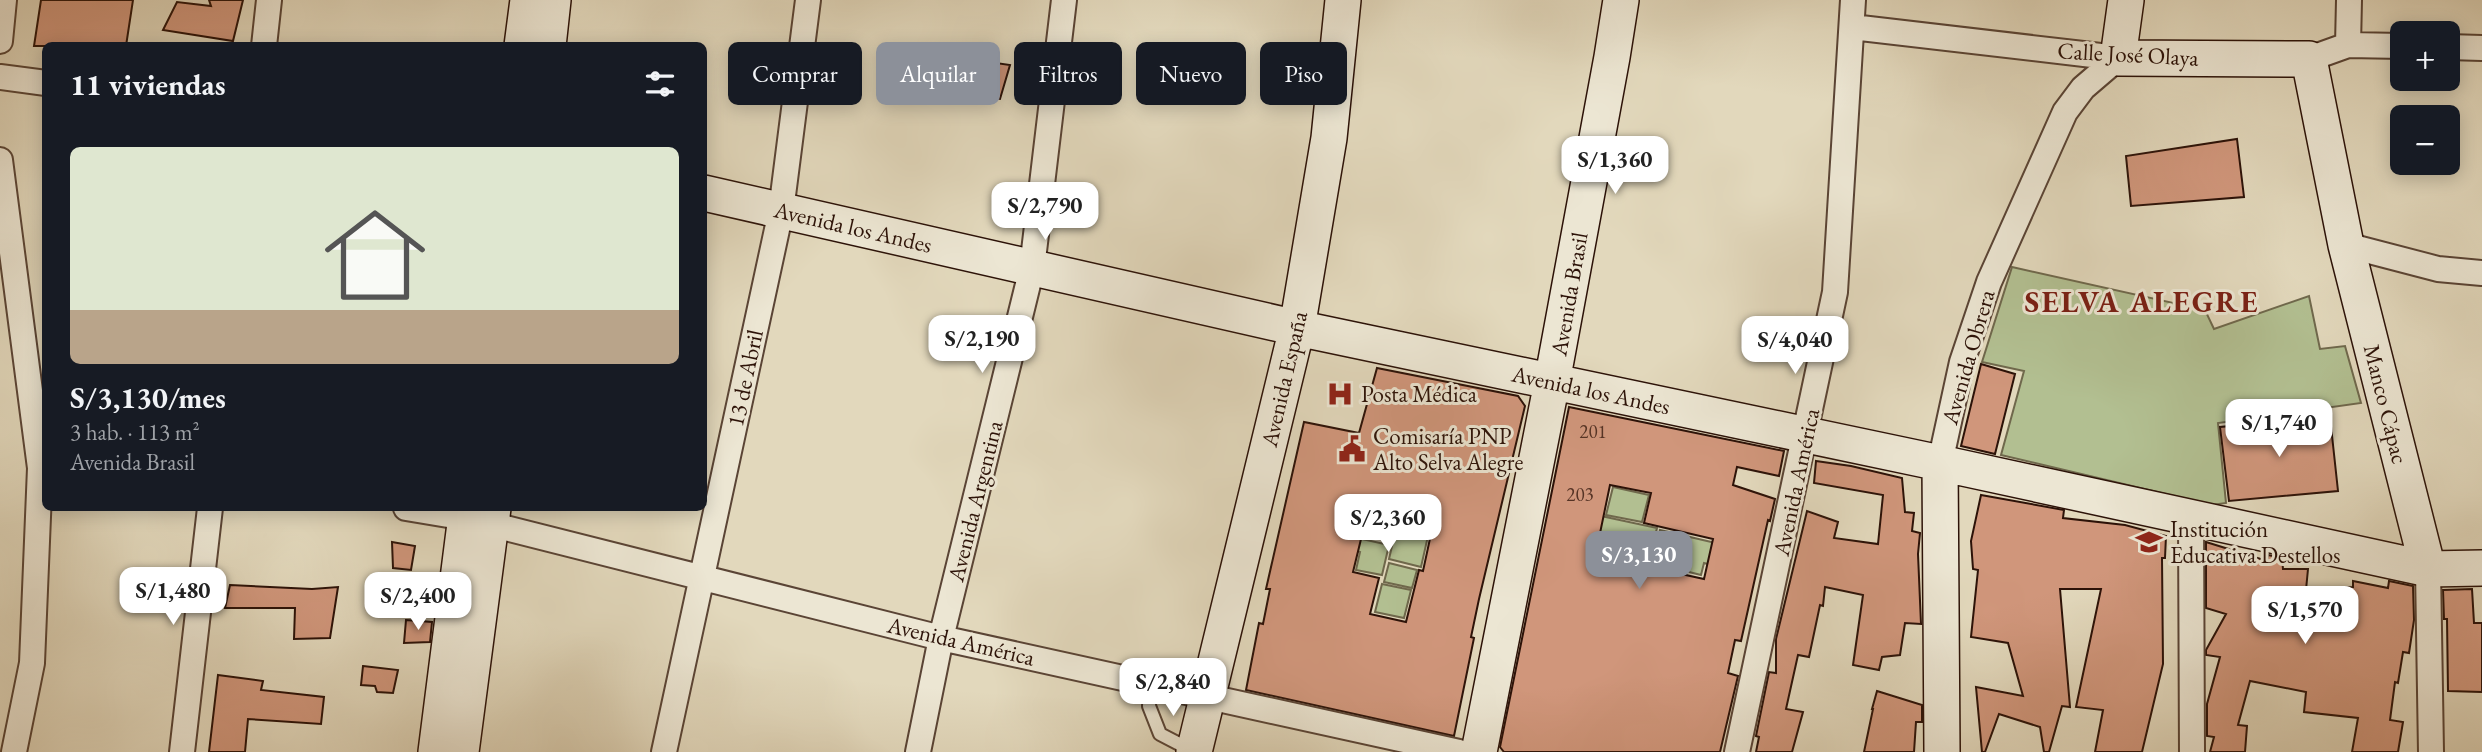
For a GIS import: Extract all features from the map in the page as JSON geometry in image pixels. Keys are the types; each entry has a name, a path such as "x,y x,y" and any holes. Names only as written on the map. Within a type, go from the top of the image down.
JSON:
{"street":[{"path":"0,41 4,0"},
{"path":"264,42 269,0"},
{"path":"523,42 528,0"},
{"path":"548,42 553,0"},
{"name":"13 de Abril","path":"664,752 781,211 808,0"},
{"name":"Avenida Argentina","path":"918,752 941,638 1032,268 1064,0"},
{"name":"Avenida España","path":"1194,752 1297,328 1329,138 1343,0"},
{"name":"Avenida Brasil","path":"1479,752 1552,382 1612,57 1620,0"},
{"name":"Avenida América","path":"1737,752 1835,292 1853,0"},
{"path":"2118,58 2126,0"},
{"path":"2348,45 2349,0"},
{"name":"Calle José Olaya","path":"1852,27 2118,58 2309,58 2348,45 2390,46"},
{"path":"2460,47 2482,48"},
{"name":"Avenida Obrera","path":"1942,752 1940,463 1962,362 1989,282 2065,112 2083,88 2118,58"},
{"name":"Manco Cápac","path":"2309,58 2346,245 2428,569 2431,752"},
{"path":"0,77 42,82"},
{"path":"0,160 42,461"},
{"name":"Avenida los Andes","path":"707,194 1297,328 2428,569 2482,568"},
{"path":"2346,245 2438,269 2482,273"},
{"path":"14,752 32,663 42,486"},
{"path":"182,752 210,511"},
{"name":"Avenida América","path":"442,511 479,514 702,578 941,638 1459,752"},
{"path":"436,752 479,514"},
{"path":"461,752 479,514"},
{"path":"2191,518 2192,752"}],"lane":[{"path":"1150,684 1149,706 1160,734 1194,752"}],"green space":[{"path":"2012,267 2205,310 2214,329 2309,296 2320,349 2345,346 2361,403 2218,423 2226,503 2212,505 2001,455 2024,371 1982,362"},
{"path":"1613,487 1649,495 1642,522 1606,515"},
{"path":"1601,516 1657,528 1648,563 1602,553 1605,538 1597,536"},
{"path":"1396,529 1428,536 1421,567 1389,559"},
{"path":"1660,530 1720,544 1715,566 1704,563 1701,575 1653,563"},
{"path":"1353,537 1389,545 1382,575 1356,570 1360,552 1350,550"},
{"path":"1389,563 1417,570 1412,588 1384,582"},
{"path":"1382,584 1411,590 1404,618 1375,612"}],"building":[{"path":"41,0 133,0 127,42 42,42 42,46 34,46"},
{"path":"209,0 243,0 233,41 163,30 177,2 211,6"},
{"path":"1000,64 1010,65 1000,99"},
{"path":"2237,139 2244,197 2131,206 2126,156"},
{"path":"1981,364 2015,374 1995,454 1961,446"},
{"path":"1377,368 1518,396 1525,406 1479,599 1454,736 1246,690 1259,623 1263,624 1270,589 1266,589 1304,422 1359,433","holes":["1372,520 1431,534 1423,571 1419,570 1406,622 1370,614 1379,578 1353,572 1362,535 1368,536"]},
{"path":"1569,407 1784,451 1779,476 1737,467 1733,485 1775,499 1741,641 1735,640 1728,673 1738,676 1720,752 1504,752 1500,747","holes":["1610,485 1651,493 1644,523 1713,539 1704,579 1599,556 1602,539 1599,538"]},
{"path":"2330,417 2338,491 2229,501 2220,427"},
{"path":"1816,461 1902,478 1905,512 1914,513 1912,531 1920,533 1918,554 1921,624 1905,623 1900,655 1882,657 1879,670 1853,665 1863,595 1825,587 1823,606 1820,605 1809,657 1798,655 1786,709 1803,712 1792,752 1756,752 1759,737 1756,736 1769,672 1776,673 1776,639 1807,511 1838,522 1834,538 1878,544 1883,495 1814,483"},
{"path":"1981,495 2064,510 2063,518 2125,525 2166,536 2165,558 2162,558 2163,664 2142,752 2095,752 2103,710 2076,707 2101,589 2060,589 2070,707 2062,706 2049,752 2044,752 2040,727 1999,714 1985,752 1982,752 1976,687 2023,696 2008,643 1971,637 1978,570 1973,569 1971,541"},
{"path":"392,542 415,546 411,570 393,568"},
{"path":"2206,542 2267,561 2268,555 2282,558 2283,569 2308,569 2306,590 2353,587 2353,581 2388,588 2389,581 2413,586 2414,620 2409,653 2403,652 2398,683 2395,682 2390,720 2403,722 2398,752 2352,752 2358,718 2304,712 2306,692 2250,681 2238,725 2247,726 2245,752 2210,752 2214,737 2207,736 2207,704 2220,657 2206,655 2206,650 2226,614 2206,608"},
{"path":"230,585 312,589 338,587 330,638 294,639 295,608 225,608"},
{"path":"2472,589 2474,623 2482,623 2482,692 2448,691 2447,619 2444,619 2443,590"},
{"path":"406,620 432,622 430,642 404,643"},
{"path":"363,666 398,670 393,693 377,692 375,686 361,685"},
{"path":"218,675 263,681 261,690 324,697 321,724 248,719 245,752 209,752"},
{"path":"1877,691 1922,705 1922,722 1916,722 1914,752 1864,752"}],"place":[{"name":"Posta Médica","path":"1340,394"},
{"name":"Comisaría PNP Alto Selva Alegre","path":"1352,449"},
{"name":"Institución Educativa Destellos","path":"2149,542"}],"district":[{"name":"SELVA ALEGRE","path":"2142,302"}]}
